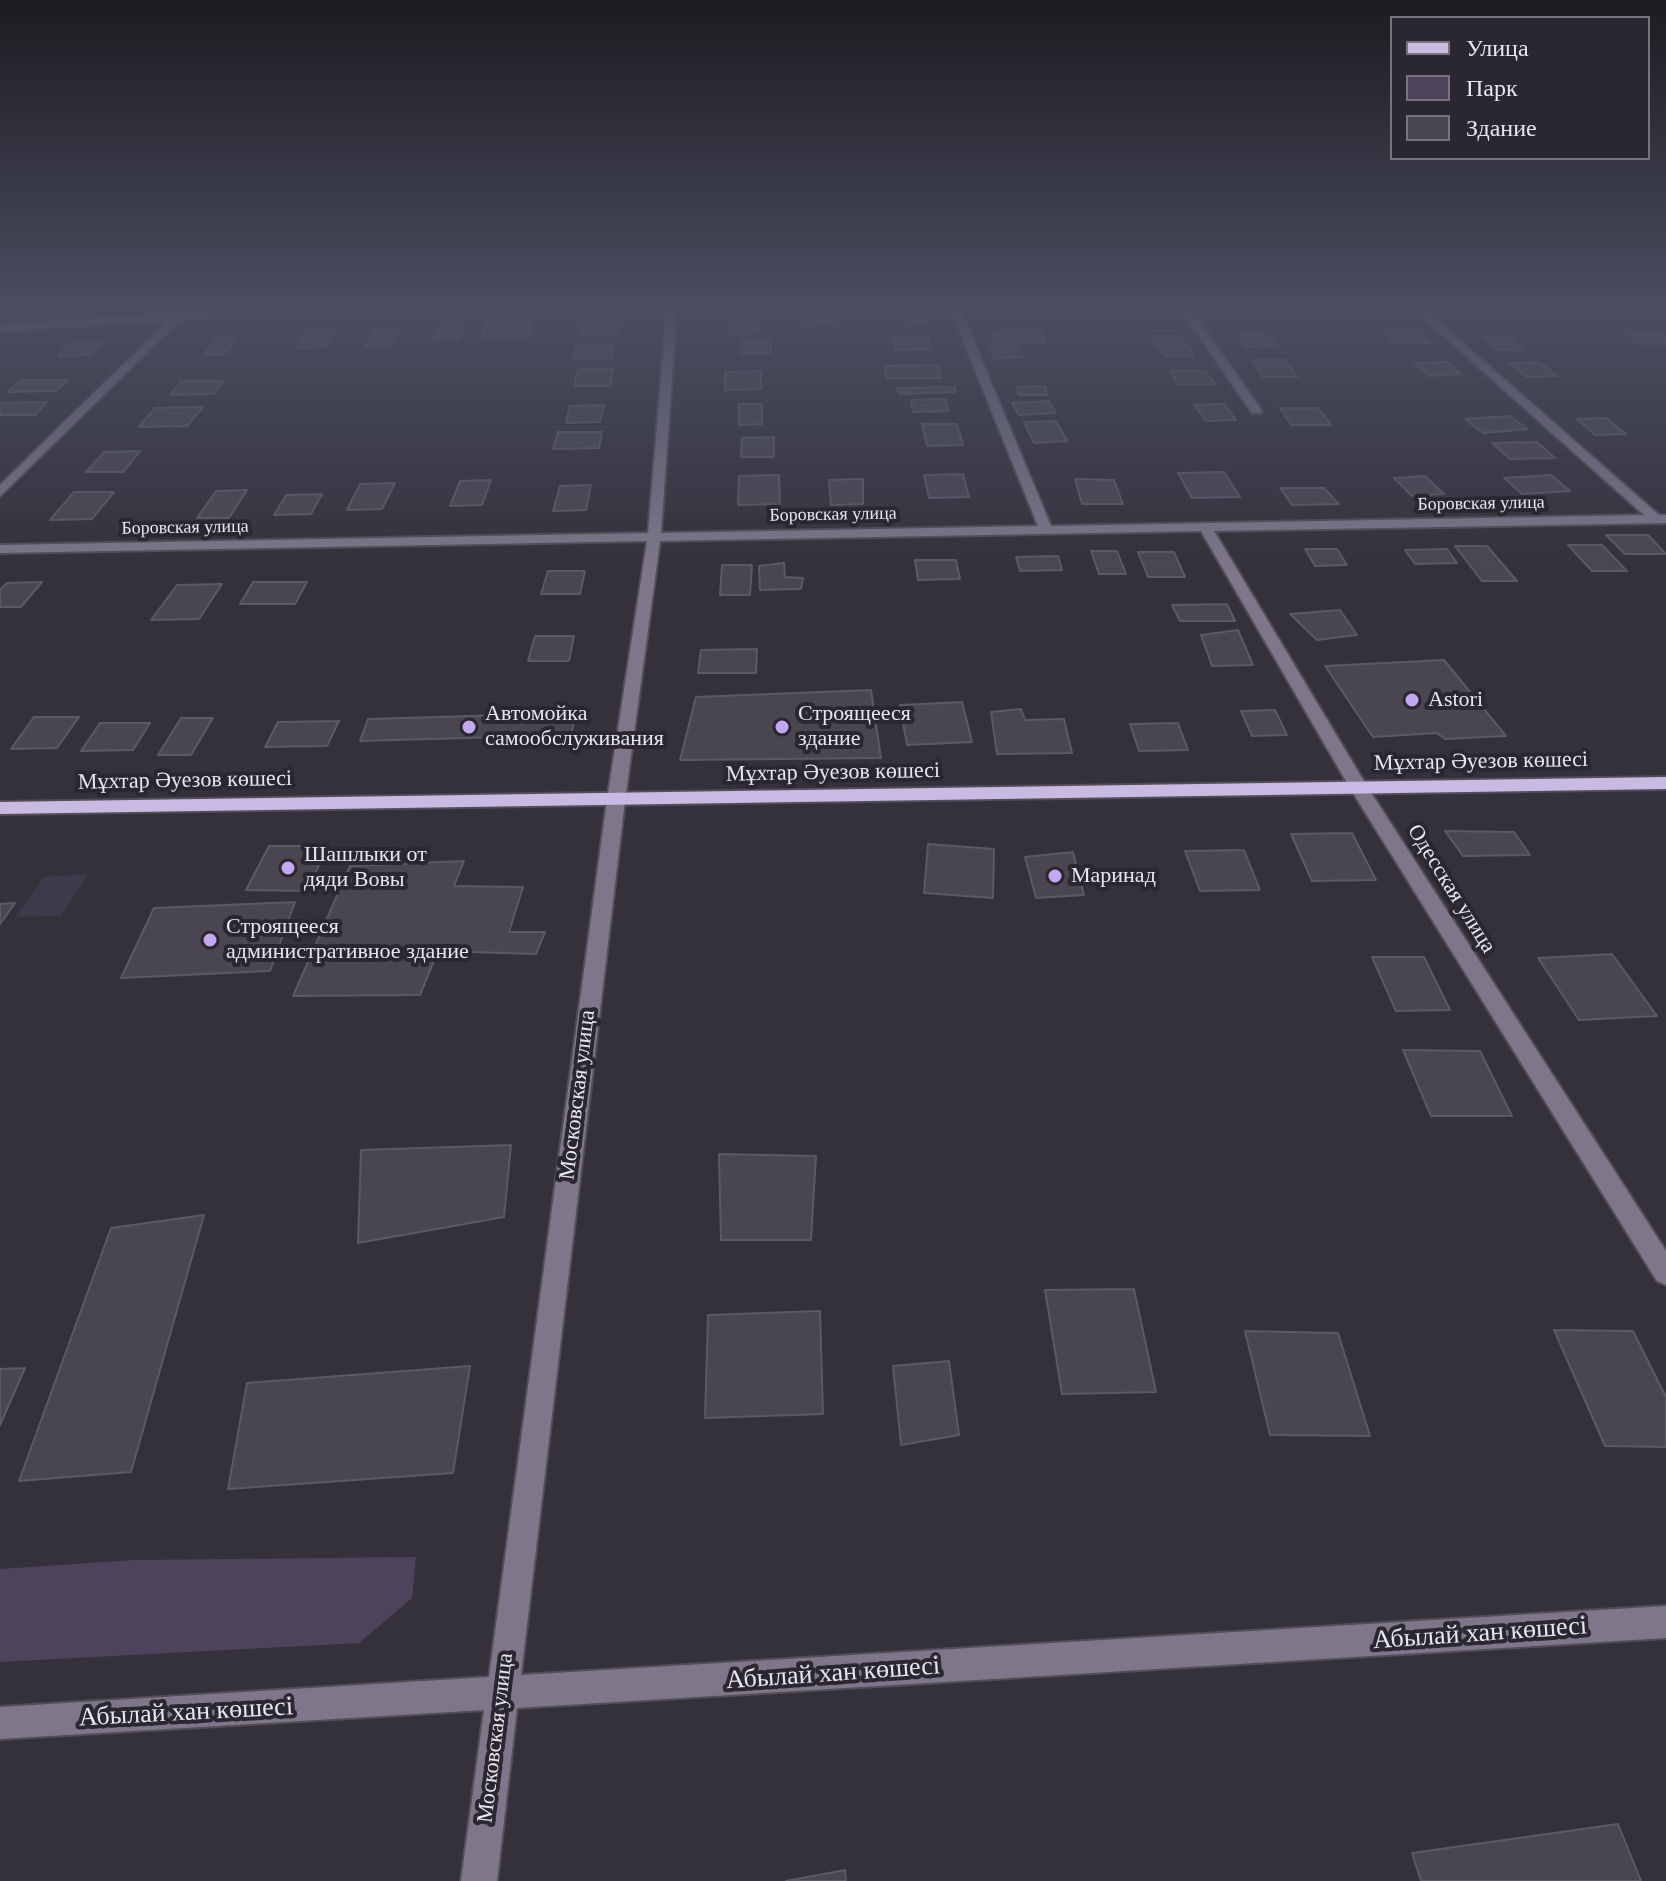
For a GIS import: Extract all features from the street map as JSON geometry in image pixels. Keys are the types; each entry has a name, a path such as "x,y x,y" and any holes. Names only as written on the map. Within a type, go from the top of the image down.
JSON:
{"main road":[{"name":"Мұхтар Әуезов көшесі","path":"0,808 1666,783"}],"street":[{"path":"0,492 97,396"},
{"name":"Московская улица","path":"479,1881 616,800 654,538 665,396"},
{"path":"991,396 1045,528"},
{"path":"1246,396 1256,411"},
{"path":"1519,396 1661,519"},
{"name":"Боровская улица","path":"0,549 1661,519"},
{"name":"Одесская улица","path":"1204,525 1359,788 1666,1273"},
{"name":"Абылай хан көшесі","path":"0,1723 502,1695 1666,1622"}],"shaded area":[{"path":"88,874 61,916 15,917 44,877"}],"green space":[{"path":"416,1557 412,1598 359,1643 0,1662 0,1569 135,1560"}],"building":[{"path":"945,399 948,411 913,412 911,400"},
{"path":"1049,401 1056,413 1019,415 1012,403"},
{"path":"47,402 35,415 0,415 0,403"},
{"path":"739,404 762,404 762,424 739,425"},
{"path":"1224,404 1236,420 1206,421 1194,405"},
{"path":"604,405 600,422 566,423 570,406"},
{"path":"203,407 187,426 139,427 155,408"},
{"path":"1280,408 1318,408 1331,425 1291,425"},
{"path":"1509,416 1528,429 1483,433 1465,419"},
{"path":"1606,418 1626,434 1595,435 1577,419"},
{"path":"1056,421 1067,441 1034,443 1024,422"},
{"path":"922,424 957,424 963,445 927,446"},
{"path":"558,432 602,432 599,448 553,449"},
{"path":"774,437 774,457 741,457 742,438"},
{"path":"1537,442 1555,458 1510,459 1492,443"},
{"path":"140,451 123,472 86,472 104,452"},
{"path":"1224,472 1240,497 1192,498 1178,473"},
{"path":"963,474 969,497 929,498 924,475"},
{"path":"779,475 780,504 738,505 739,476"},
{"path":"1551,475 1570,491 1522,494 1504,478"},
{"path":"1425,476 1444,494 1412,496 1394,478"},
{"path":"863,479 863,504 831,505 829,480"},
{"path":"1075,479 1114,480 1123,504 1082,504"},
{"path":"491,480 482,505 450,506 460,481"},
{"path":"395,483 382,509 347,510 360,484"},
{"path":"591,485 586,510 553,511 560,486"},
{"path":"1280,488 1324,488 1339,504 1292,505"},
{"path":"247,490 229,518 197,518 216,491"},
{"path":"74,492 114,492 92,519 50,520"},
{"path":"322,494 311,514 274,515 286,495"},
{"path":"1606,535 1648,535 1666,554 1625,554"},
{"path":"1568,545 1602,545 1627,571 1592,571"},
{"path":"1455,546 1487,546 1517,581 1482,581"},
{"path":"1305,549 1337,549 1347,565 1315,566"},
{"path":"1447,549 1457,563 1415,564 1405,550"},
{"path":"1091,551 1117,551 1126,574 1099,574"},
{"path":"1138,552 1174,552 1185,577 1148,577"},
{"path":"1058,556 1062,570 1020,571 1016,557"},
{"path":"915,560 956,560 960,579 918,580"},
{"path":"784,563 785,577 803,578 801,589 760,590 759,566"},
{"path":"722,565 752,565 750,595 720,595"},
{"path":"548,571 585,571 580,594 541,594"},
{"path":"42,582 21,607 0,607 0,590 7,583"},
{"path":"253,582 307,582 295,604 240,604"},
{"path":"222,584 199,619 151,620 177,585"},
{"path":"1227,604 1235,621 1180,621 1172,605"},
{"path":"1340,610 1357,635 1317,640 1290,614"},
{"path":"1238,630 1253,665 1212,666 1201,635"},
{"path":"535,636 574,636 569,661 528,661"},
{"path":"757,649 756,673 698,673 701,650"},
{"name":"Astori","path":"1444,660 1506,736 1445,739 1437,733 1373,737 1325,666"},
{"name":"Строящееся здание","path":"871,690 881,758 680,760 696,697"},
{"path":"962,702 972,742 907,745 900,705"},
{"path":"1021,709 1025,720 1064,719 1072,753 997,754 991,712"},
{"path":"1275,710 1287,735 1252,736 1241,711"},
{"name":"Автомойка самообслуживания","path":"576,713 571,735 360,741 368,719"},
{"path":"34,717 79,717 57,748 11,749"},
{"path":"181,718 213,718 191,755 158,755"},
{"path":"339,721 327,746 265,747 278,722"},
{"path":"100,723 150,723 133,750 81,751"},
{"path":"1178,723 1188,750 1139,751 1130,724"},
{"path":"1445,831 1514,832 1530,855 1463,856"},
{"path":"1352,833 1376,880 1312,881 1291,834"},
{"path":"928,844 994,849 993,898 924,893"},
{"name":"Шашлыки от дяди Вовы","path":"269,846 328,846 307,891 246,890"},
{"path":"1244,850 1260,890 1200,891 1185,851"},
{"name":"Маринад","path":"1073,852 1084,895 1036,898 1025,857"},
{"path":"464,861 454,886 523,887 509,932 545,932 536,954 438,951 420,995 293,996 350,866"},
{"name":"Строящееся административное здание","path":"295,902 270,971 121,978 154,908"},
{"path":"15,903 0,924 0,904"},
{"path":"1612,954 1657,1016 1579,1020 1538,958"},
{"path":"1372,957 1424,957 1450,1010 1396,1011"},
{"path":"1403,1050 1480,1051 1512,1116 1431,1116"},
{"path":"511,1145 504,1217 358,1243 361,1150"},
{"path":"719,1154 816,1156 811,1240 721,1240"},
{"path":"204,1215 131,1472 19,1481 111,1228"},
{"path":"1134,1289 1156,1392 1062,1394 1045,1290"},
{"path":"820,1311 823,1414 705,1418 708,1315"},
{"path":"1554,1330 1633,1331 1666,1397 1666,1447 1605,1446"},
{"path":"1245,1331 1338,1333 1370,1436 1270,1435"},
{"path":"949,1361 959,1435 901,1445 893,1366"},
{"path":"470,1366 453,1473 228,1489 247,1383"},
{"path":"25,1368 0,1425 0,1369"},
{"path":"1618,1824 1641,1881 1421,1881 1412,1853"},
{"path":"845,1870 846,1881 786,1881"}],"place":[{"name":"Astori","path":"1412,700"},
{"name":"Автомойка самообслуживания","path":"469,727"},
{"name":"Строящееся здание","path":"782,727"},
{"name":"Шашлыки от дяди Вовы","path":"288,868"},
{"name":"Маринад","path":"1055,876"},
{"name":"Строящееся административное здание","path":"210,940"}]}
